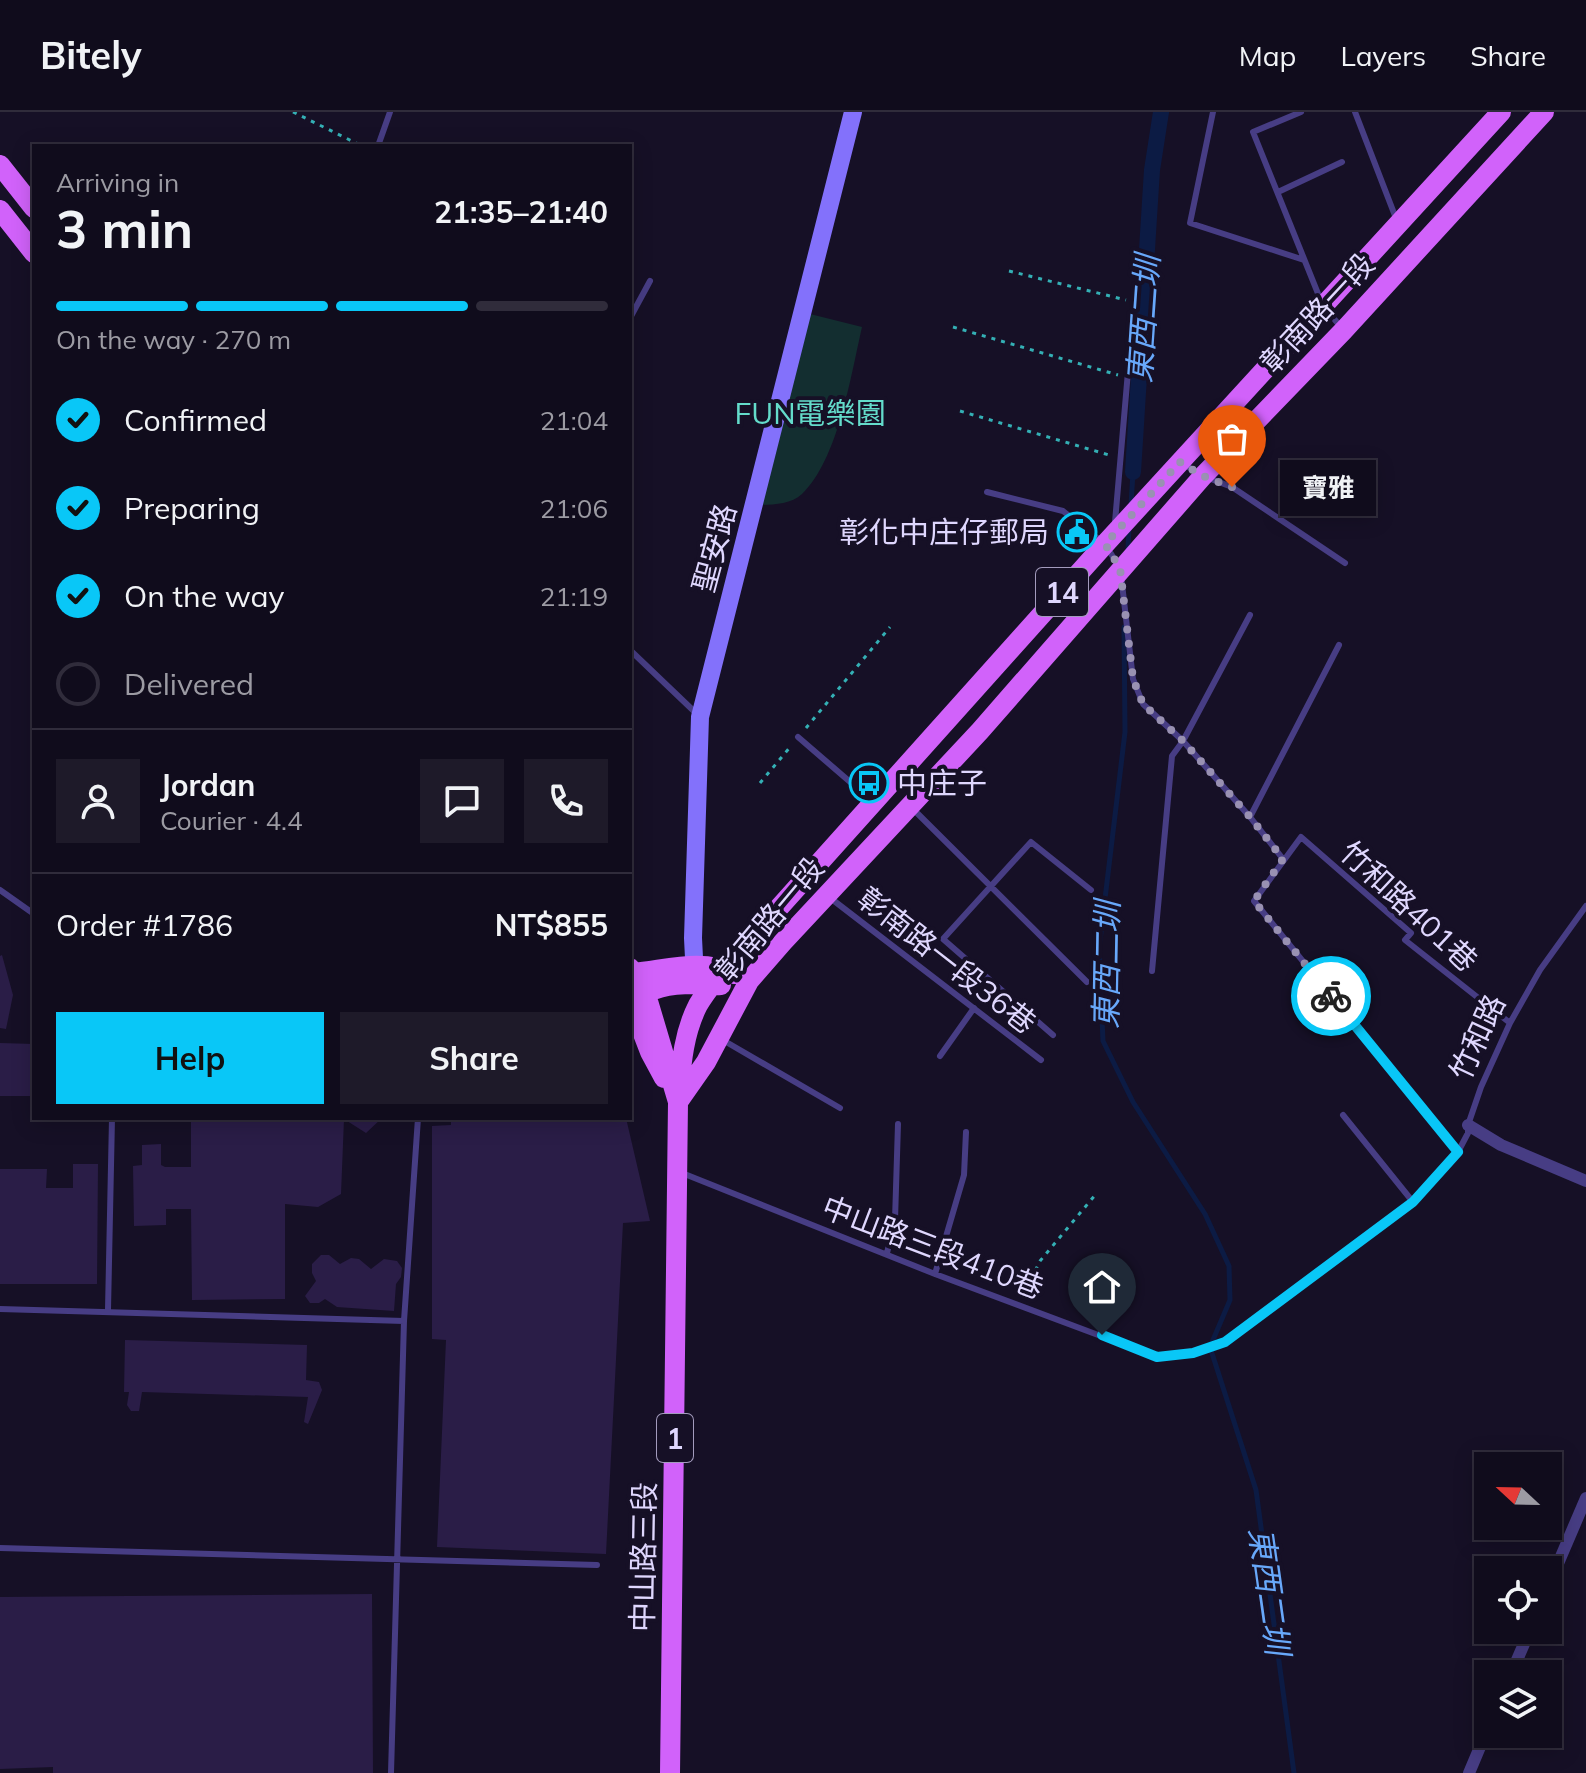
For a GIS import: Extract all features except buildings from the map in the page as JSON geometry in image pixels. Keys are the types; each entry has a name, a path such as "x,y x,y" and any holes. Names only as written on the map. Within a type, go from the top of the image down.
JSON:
{"main road":[{"name":"彰南路一段","path":"724,969 767,917 1105,544 1501,112"},
{"name":"彰南路一段","path":"678,1102 706,1062 749,981 980,731 1203,476 1344,330 1544,112"},
{"path":"0,165 32,205"},
{"path":"0,210 32,250"},
{"path":"636,998 724,969 749,981"},
{"path":"632,972 749,981"},
{"name":"中山路三段","path":"632,977 636,998 678,1102 670,1773"},
{"name":"彰南路一段","path":"678,1102 682,1057 698,1006 701,978"}],"street":[{"name":"聖安路","path":"701,978 693,938 700,717 853,112"},
{"name":"竹和路","path":"1468,1125 1501,1145 1586,1181"},
{"path":"1561,1556 1586,1498"},
{"path":"1469,1773 1480,1748"}],"lane":[{"path":"379,144 390,112"},
{"path":"1213,112 1190,223 1304,260"},
{"path":"1301,112 1253,132 1323,306 1344,330"},
{"path":"1355,112 1398,224"},
{"path":"1278,192 1342,162"},
{"path":"632,314 650,281"},
{"path":"1105,544 1116,521 1134,302"},
{"path":"1180,462 1203,476 1232,487 1345,563"},
{"path":"987,492 1063,511 1105,544 1120,568 1133,679 1143,704 1183,741 1283,859 1254,901 1458,1152"},
{"path":"1152,971 1172,756 1250,615"},
{"path":"1250,817 1339,645"},
{"path":"632,652 700,717"},
{"path":"798,737 874,802"},
{"path":"910,806 1087,982"},
{"name":"竹和路401巷","path":"1283,859 1301,837 1411,933 1405,940 1510,1023"},
{"path":"1053,1035 943,939 1031,842 1091,890"},
{"path":"0,890 32,913"},
{"name":"彰南路一段36巷","path":"827,895 1041,1060"},
{"name":"竹和路","path":"1468,1125 1481,1087 1510,1023 1540,970 1586,906"},
{"path":"940,1056 974,1008"},
{"path":"718,1038 840,1108"},
{"path":"1343,1115 1413,1202"},
{"path":"108,1310 112,1120"},
{"path":"391,1773 404,1321 418,1120"},
{"path":"887,1253 895,1220 898,1124"},
{"name":"中山路三段410巷","path":"679,1172 935,1274 1157,1357 1193,1353 1225,1342 1413,1202 1458,1152 1468,1133 1468,1125"},
{"path":"935,1274 964,1175 966,1132"},
{"path":"0,1309 404,1321"},
{"path":"0,1548 597,1565"}],"path":[{"path":"293,112 358,144"},
{"path":"1009,271 1134,302"},
{"path":"953,327 1128,378"},
{"path":"960,411 1121,458"},
{"path":"760,783 890,627"},
{"path":"1018,1304 1040,1261 1096,1194"}],"green space":[{"name":"FUN電樂園","path":"802,312 862,327 848,392 825,460 802,494 780,504 755,505"}],"waterway":[{"name":"東西二圳","path":"1133,472 1152,170 1161,112"},
{"name":"東西二圳","path":"1131,505 1133,472"},
{"name":"東西二圳","path":"1128,549 1129,527"},
{"name":"東西二圳","path":"1124,627 1125,732 1099,949 1103,1041 1133,1102 1205,1214 1229,1266 1230,1300 1210,1347 1256,1490 1294,1773"}],"way so far":[{"path":"1232,487 1203,476 1180,462 1105,544 1120,568 1133,679 1143,704 1183,741 1283,859 1254,901 1331,996"}],"place":[{"name":"寶雅","path":"1232,487"},
{"name":"彰化中庄仔郵局","path":"1077,532"},
{"name":"中庄子","path":"869,783"}],"route":[{"path":"1102,1335 1157,1357 1193,1353 1225,1342 1413,1202 1458,1152 1331,996"}]}
